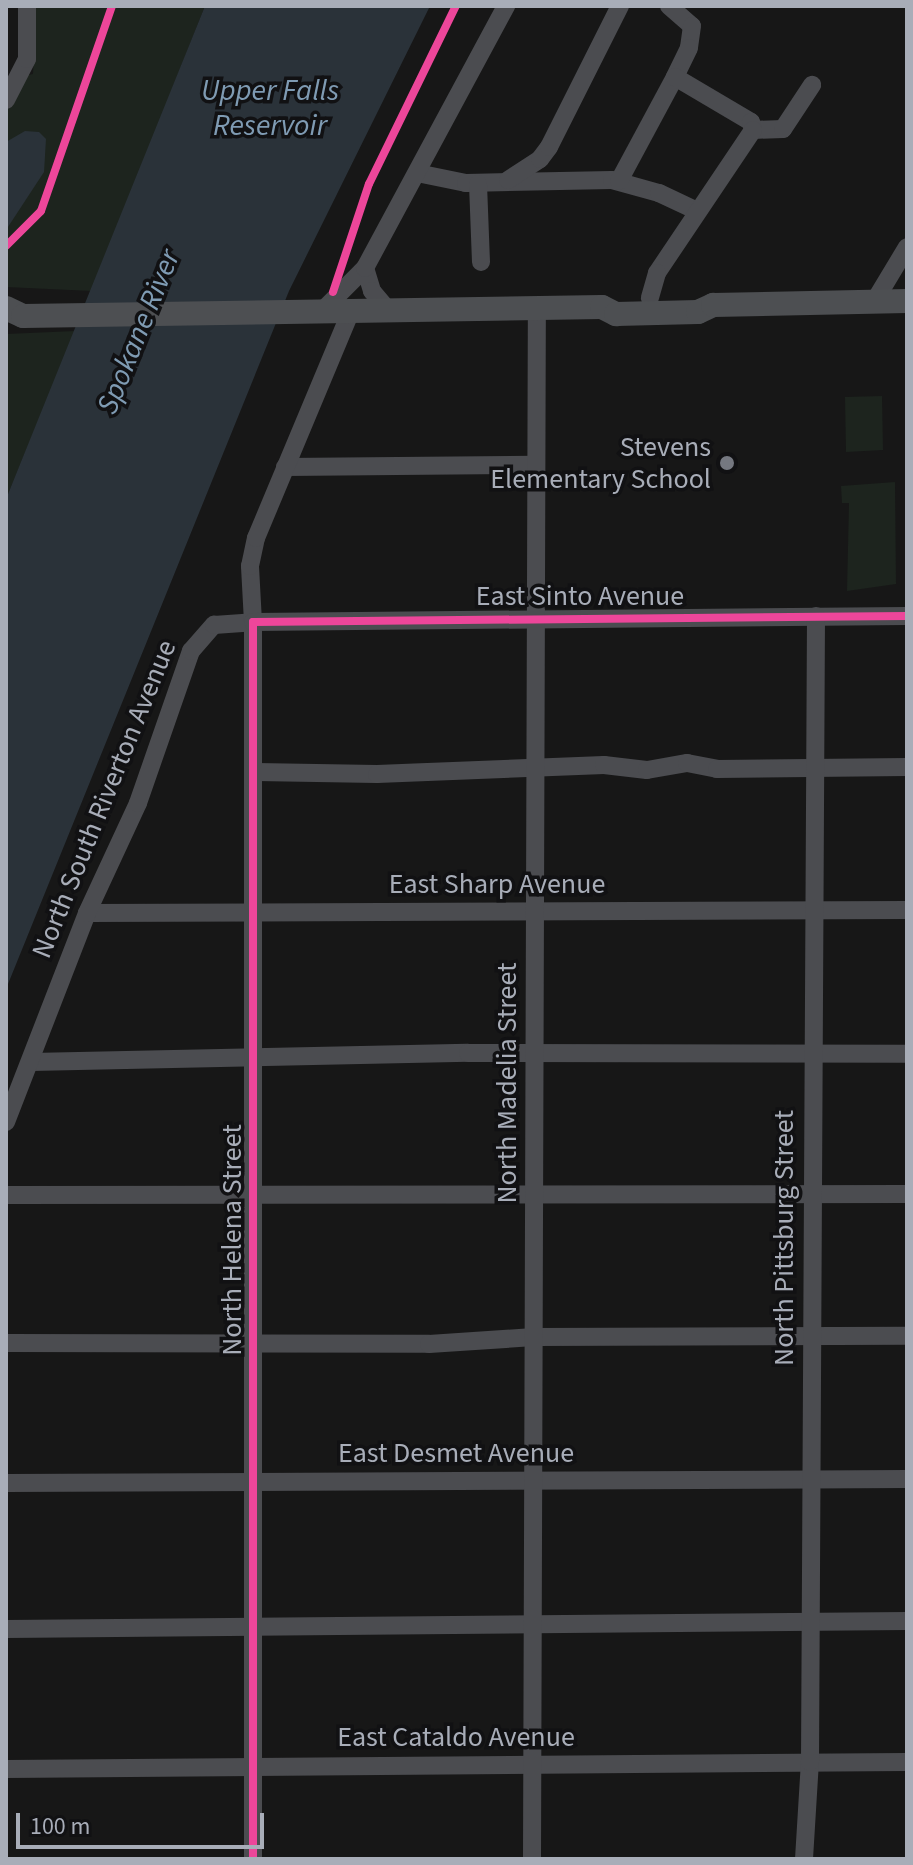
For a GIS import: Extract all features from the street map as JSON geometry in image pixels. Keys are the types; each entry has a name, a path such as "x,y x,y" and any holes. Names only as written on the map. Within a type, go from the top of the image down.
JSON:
{"main road":[{"path":"602,307 616,299 698,297 713,305"},
{"path":"16,316 602,307 616,314 698,312 713,305 907,301"}],"street":[{"path":"6,100 27,59 27,6"},
{"path":"319,311 365,268 506,6"},
{"path":"506,182 540,159 549,147 620,6"},
{"path":"619,181 675,77 693,33 691,21 669,6"},
{"path":"650,298 657,273 753,130 751,122 675,77"},
{"path":"753,130 783,129 812,85"},
{"path":"417,173 478,184 619,181 697,211"},
{"path":"478,184 481,262"},
{"path":"874,302 907,247"},
{"path":"365,268 372,291 388,310"},
{"name":"North Madelia Street","path":"532,1859 533,770 537,308"},
{"path":"253,622 252,552 351,311"},
{"path":"285,467 535,465"},
{"name":"North Pittsburg Street","path":"804,1859 810,1762 816,616"},
{"name":"East Sinto Avenue","path":"253,622 907,616"},
{"name":"North Helena Street","path":"253,622 256,772 253,1859"},
{"name":"North South Riverton Avenue","path":"6,1122 87,913 138,803 191,651 214,625 253,622"},
{"path":"256,772 533,770 604,765 647,770 687,763 717,769 907,767"},
{"name":"East Sharp Avenue","path":"87,913 907,910"},
{"path":"31,1062 255,1055 907,1054"},
{"path":"6,1195 535,1197 907,1194"},
{"path":"6,1343 254,1341 429,1344 534,1337 907,1336"},
{"name":"East Desmet Avenue","path":"6,1483 907,1479"},
{"path":"6,1629 253,1624 907,1621"},
{"name":"East Cataldo Avenue","path":"6,1769 907,1762"}],"shaded area":[{"path":"36,6 205,6 92,291 6,287 6,80 33,74"},
{"path":"75,331 73,338 6,499 6,334"},
{"path":"882,396 883,450 846,452 845,397"},
{"path":"895,482 896,584 847,591 849,503 842,503 841,486"}],"water":[{"name":"Upper Falls Reservoir","path":"205,6 430,6 289,291 6,989 6,499"},
{"path":"25,131 39,132 46,139 44,172 6,230 6,142"}],"cycle path":[{"path":"6,246 41,211 112,6"},
{"path":"333,292 369,184 456,6"},
{"path":"253,1859 253,622 907,616"}],"place":[{"name":"Stevens Elementary School","path":"727,463"}],"water label":[{"name":"Spokane River","path":"139,332"}]}
